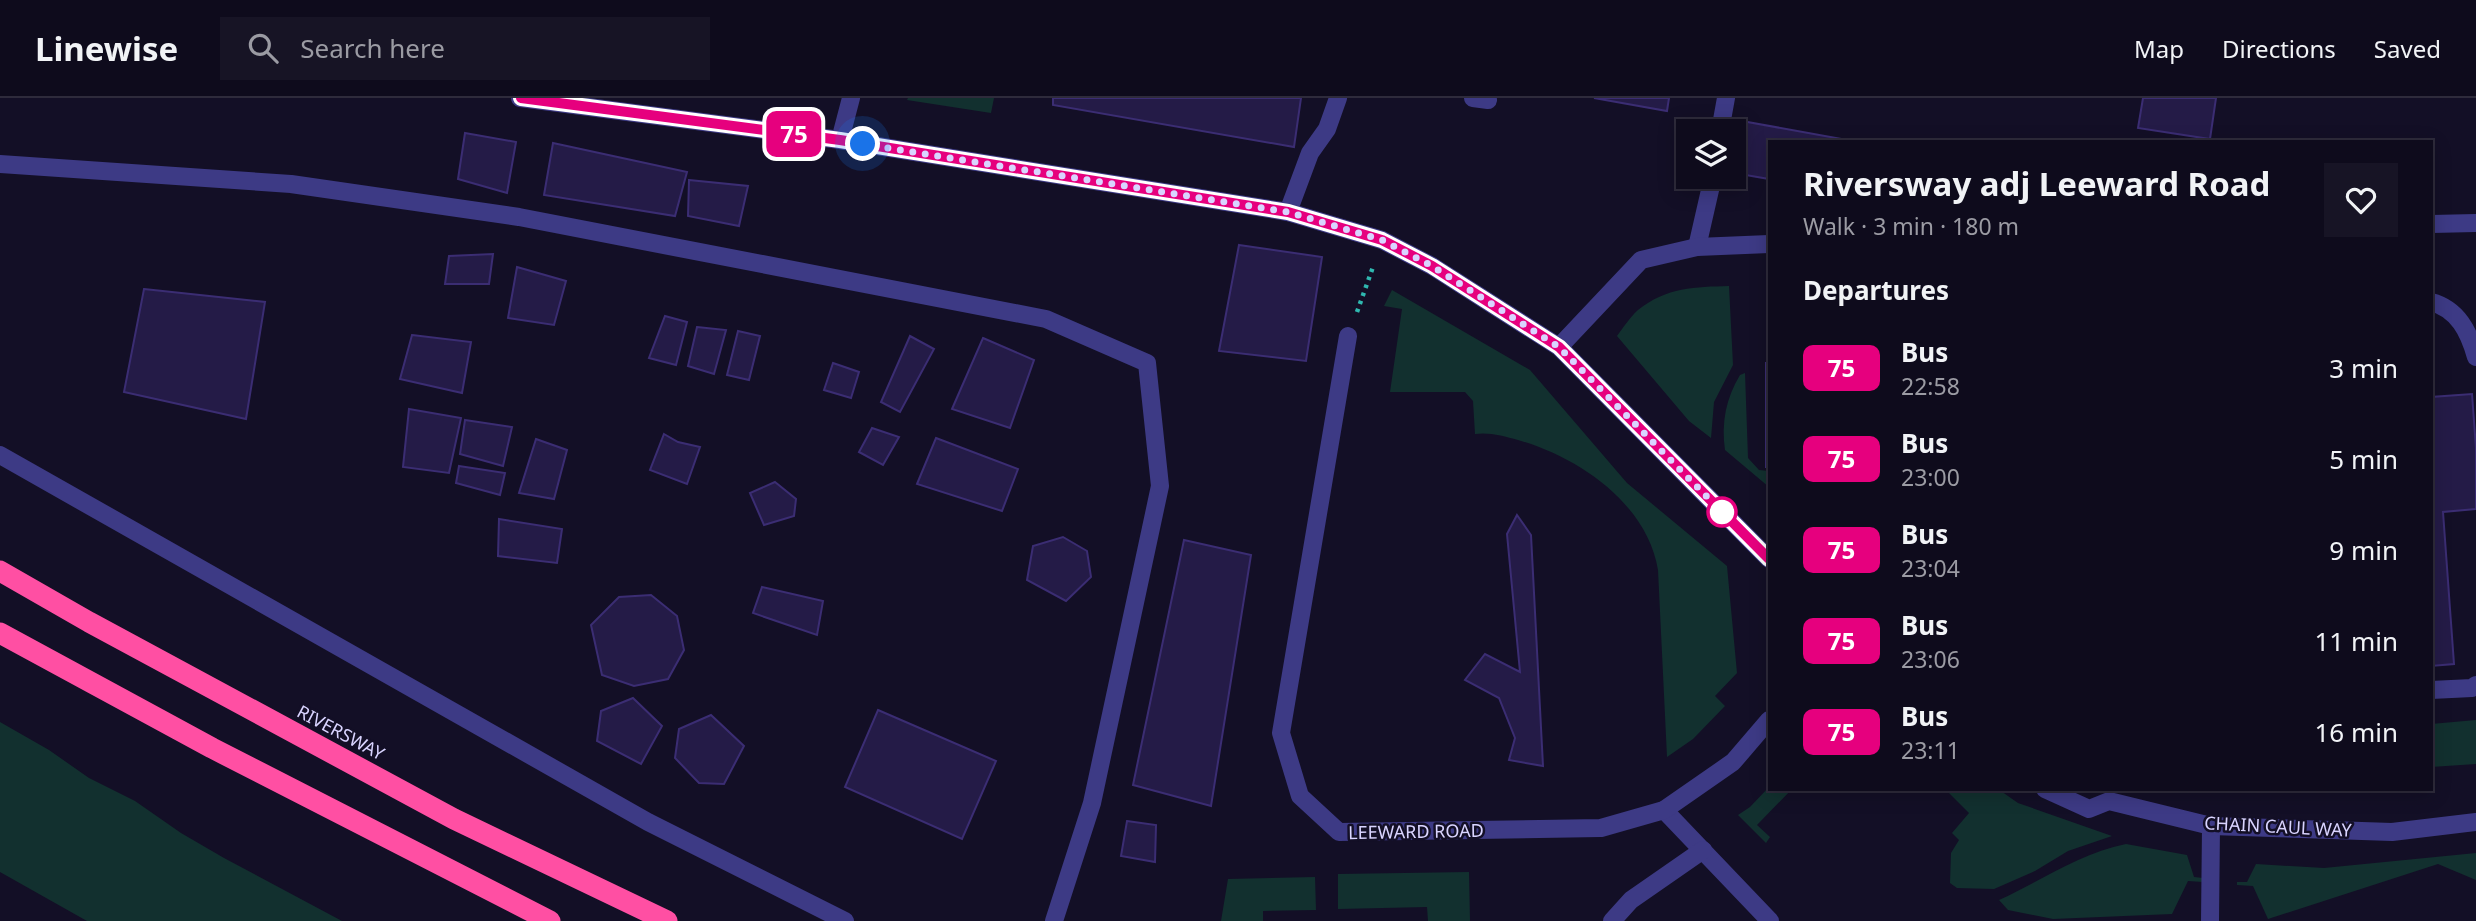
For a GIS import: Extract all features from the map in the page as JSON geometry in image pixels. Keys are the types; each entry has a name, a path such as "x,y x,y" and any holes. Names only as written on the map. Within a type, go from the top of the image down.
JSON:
{"highway":[{"name":"RIVERSWAY","path":"0,571 454,819 667,921"},
{"path":"0,633 224,754 550,921"}],"street":[{"path":"520,98 840,140 1288,212 1382,240 1432,266 1559,347 1768,558"},
{"path":"840,140 851,98"},
{"path":"1288,212 1310,153 1327,129 1338,98"},
{"path":"1722,119 1726,98"},
{"path":"0,164 291,184 519,217 1046,319 1147,363 1160,486 1092,803 1054,921"},
{"path":"1697,247 1710,189"},
{"path":"2433,224 2476,223"},
{"path":"1559,347 1641,260 1697,247 1768,244"},
{"path":"2433,303 2456,316 2469,333 2476,357"},
{"name":"LEEWARD ROAD","path":"1348,336 1280,733 1300,796 1339,832 1601,828 1664,810 1733,762 1768,721"},
{"path":"0,455 648,822 845,921"},
{"path":"2433,690 2472,688 2476,685"},
{"name":"CHAIN CAUL WAY","path":"2049,791 2089,809 2110,795 2211,826 2392,832 2476,822"},
{"path":"1664,810 1770,921"},
{"path":"2210,921 2211,826"},
{"path":"1612,921 1631,900 1703,850"}],"path":[{"path":"1348,336 1382,240"}],"green space":[{"path":"994,98 991,113 907,100"},
{"path":"1729,286 1733,365 1714,402 1711,438 1689,421 1617,336 1638,310 1660,297 1693,288"},
{"path":"1392,290 1530,370 1627,483 1727,566 1737,673 1715,696 1725,706 1693,739 1667,757 1658,570 1651,546 1640,524 1625,504 1606,486 1564,458 1513,439 1475,434 1473,401 1465,392 1390,392 1402,309 1384,306"},
{"path":"1745,373 1748,458 1759,470 1768,471 1768,486 1725,450 1724,420 1731,393 1740,375"},
{"path":"2476,720 2476,764 2433,767 2433,724"},
{"path":"0,722 49,750 89,778 135,801 181,833 342,921 87,921 0,872"},
{"path":"1768,788 1768,791 1790,791 1757,825 1770,837 1766,843 1738,815"},
{"path":"1947,791 2001,791 2018,803 2112,836 2068,851 2035,871 1994,889 1957,888 1950,883 1951,853 1959,840 1952,833 1969,813"},
{"path":"2126,844 2187,855 2194,877 2203,878 2203,882 2188,881 2172,914 2053,919 2008,910 1999,900 2077,861"},
{"path":"2476,853 2476,880 2438,864 2268,919 2253,886 2237,885 2237,882 2247,882 2256,864 2324,868"},
{"path":"1469,872 1470,921 1428,921 1427,907 1338,909 1338,874"},
{"path":"1315,877 1316,910 1263,911 1263,921 1221,921 1228,879"}],"building":[{"path":"1053,98 1301,98 1294,147 1053,105"},
{"path":"1594,98 1669,98 1667,111"},
{"path":"2143,98 2216,98 2210,139 2138,128"},
{"path":"1746,122 1847,140 1768,140 1768,179 1746,175"},
{"path":"465,133 516,142 507,193 458,179"},
{"path":"553,143 687,172 675,216 544,195"},
{"path":"689,180 748,186 739,226 688,216"},
{"path":"1239,245 1322,257 1306,361 1219,351"},
{"path":"493,254 489,284 445,284 449,256"},
{"path":"517,267 566,281 554,325 508,318"},
{"path":"144,289 265,302 246,419 124,392"},
{"path":"665,316 687,322 676,365 649,358"},
{"path":"697,327 726,330 714,374 688,366"},
{"path":"738,331 760,336 749,380 727,375"},
{"path":"412,335 471,342 462,393 400,379"},
{"path":"910,336 934,349 900,412 881,402"},
{"path":"983,338 1034,360 1010,428 952,409"},
{"path":"833,363 859,372 851,398 824,390"},
{"path":"1766,363 1768,363 1768,467"},
{"path":"2472,394 2476,448 2476,509 2443,512 2454,664 2433,666 2433,397"},
{"path":"409,409 461,418 449,473 403,467"},
{"path":"465,420 512,427 503,466 460,454"},
{"path":"872,428 899,437 883,465 859,452"},
{"path":"664,434 678,442 700,447 687,484 650,470"},
{"path":"936,438 1018,469 1002,511 917,484"},
{"path":"536,439 567,450 554,499 519,493"},
{"path":"459,466 505,473 500,495 456,483"},
{"path":"775,482 796,499 794,516 764,525 750,493"},
{"path":"1517,515 1531,535 1543,766 1509,760 1515,738 1499,698 1465,680 1485,654 1520,672 1507,534"},
{"path":"499,519 562,529 557,563 498,556"},
{"path":"1063,537 1087,551 1091,577 1066,601 1027,580 1033,546"},
{"path":"1184,540 1251,555 1211,806 1133,785"},
{"path":"762,587 823,601 817,635 753,613"},
{"path":"651,595 677,616 684,650 668,679 634,686 602,675 591,625 619,597"},
{"path":"633,698 662,726 641,764 597,741 601,711"},
{"path":"878,710 996,761 962,839 845,787"},
{"path":"711,715 744,746 724,784 699,783 675,758 679,729"},
{"path":"1127,821 1156,825 1155,862 1121,856"}],"bus line":[{"name":"75","path":"521,98 840,140 1288,212 1382,240 1432,266 1559,347 1768,558"}],"route":[{"path":"863,144 1288,212 1382,240 1432,266 1559,347 1722,512"}]}
